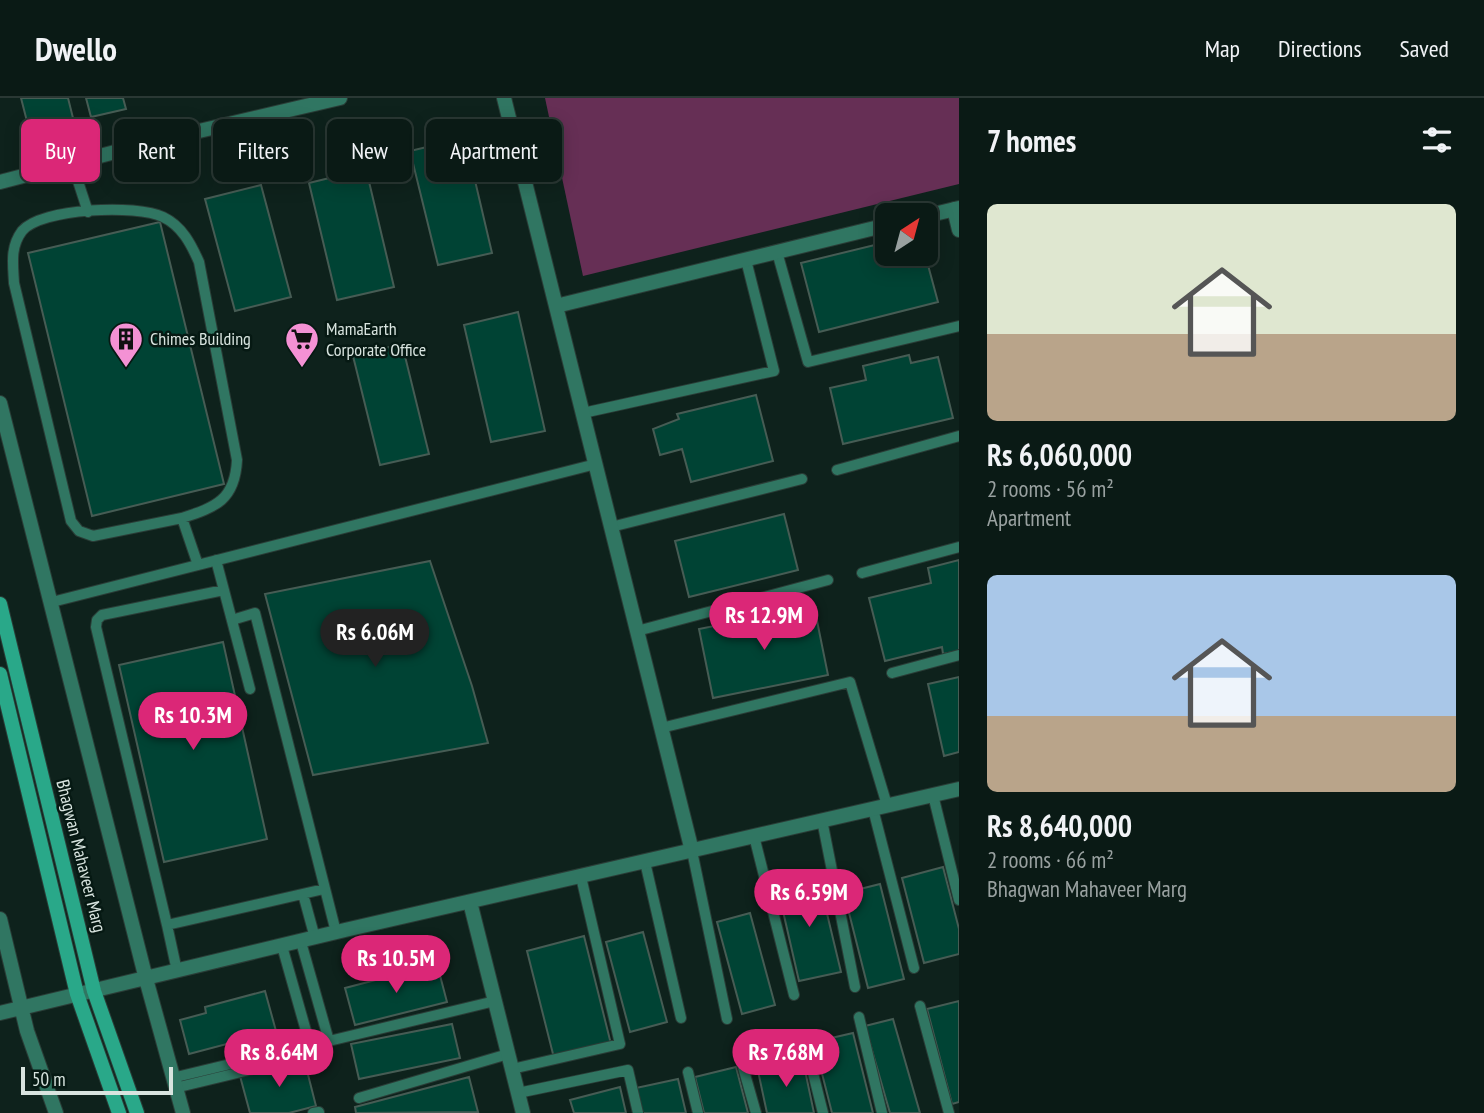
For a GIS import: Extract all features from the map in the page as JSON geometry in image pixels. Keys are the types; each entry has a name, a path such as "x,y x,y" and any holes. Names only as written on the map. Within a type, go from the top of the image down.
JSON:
{"street":[{"path":"100,156 340,98"},
{"path":"504,98 692,851"},
{"path":"0,182 21,176"},
{"path":"938,213 956,208 959,230"},
{"path":"556,306 875,228"},
{"path":"0,403 146,979 183,1113"},
{"name":"Bhagwan Mahaveer Marg","path":"0,604 94,991 136,1113"},
{"name":"Bhagwan Mahaveer Marg","path":"0,674 77,994 119,1113"},
{"path":"0,1013 336,932 959,789"},
{"path":"470,902 523,1113"},
{"path":"0,919 27,1031 56,1113"}],"lane":[{"path":"78,182 88,212"},
{"path":"144,211 164,217 191,243 199,262 236,460 236,477 226,496 214,507 182,518 93,536 79,531 71,521 14,283 12,255 17,239 24,228 39,220 88,212 144,211"},
{"path":"777,252 808,362 959,326"},
{"path":"583,413 774,371 747,260"},
{"path":"837,470 959,436"},
{"path":"52,602 596,464"},
{"path":"611,527 802,479"},
{"path":"182,518 198,565"},
{"path":"863,573 959,547"},
{"path":"216,560 250,689"},
{"path":"637,631 828,580"},
{"path":"177,971 96,627 97,620 102,615 224,590"},
{"path":"232,620 256,613 336,932"},
{"path":"892,673 959,655"},
{"path":"661,728 850,682 914,968"},
{"path":"933,795 959,900"},
{"path":"822,820 855,987"},
{"path":"754,836 794,995"},
{"path":"692,851 727,1019"},
{"path":"645,862 681,1018"},
{"path":"359,1098 510,1062 620,1044 581,877"},
{"path":"167,925 324,889"},
{"path":"303,894 308,940 328,1041 495,1001"},
{"path":"174,1083 310,1045 282,946"},
{"path":"920,1006 949,1113"},
{"path":"859,1017 882,1113"},
{"path":"804,1038 823,1113"},
{"path":"739,1053 755,1113"},
{"path":"174,1083 307,1056"},
{"path":"518,1093 628,1070 638,1113"},
{"path":"688,1072 698,1113"}],"shaded area":[{"path":"545,98 959,98 959,184 583,276 562,178 562,119 549,119"}],"building":[{"path":"21,98 68,98 73,119 26,119"},
{"path":"86,98 123,98 126,109 91,117"},
{"path":"426,147 426,182 475,182 492,253 438,265 412,151"},
{"path":"327,179 327,182 369,182 394,287 337,300 309,183"},
{"path":"261,185 291,297 235,311 205,199"},
{"name":"Chimes Building","path":"160,222 224,484 92,516 28,253"},
{"path":"875,245 875,266 928,266 938,302 819,332 801,263"},
{"path":"518,312 545,431 491,442 464,325"},
{"path":"402,344 429,454 380,465 353,356"},
{"path":"909,355 911,363 938,357 953,418 843,444 830,388 866,380 863,366"},
{"path":"756,395 773,461 691,482 682,449 660,455 653,429 679,419 677,414"},
{"path":"784,514 798,570 689,597 675,541"},
{"path":"959,560 959,651 943,654 942,647 885,661 869,598 931,583 928,568"},
{"path":"430,561 488,743 313,775 265,594"},
{"path":"814,606 828,675 713,698 699,629"},
{"path":"223,642 267,839 164,862 119,665"},
{"path":"959,677 959,752 944,756 928,684"},
{"path":"943,867 959,929 959,954 924,963 902,878"},
{"path":"818,876 841,972 799,981 777,885"},
{"path":"880,884 904,979 868,988 844,893"},
{"path":"750,913 775,1005 742,1014 717,922"},
{"path":"643,932 667,1022 630,1032 606,942"},
{"path":"584,936 611,1044 554,1058 527,951"},
{"path":"437,964 447,1002 355,1025 345,988"},
{"path":"265,991 276,1031 189,1054 180,1020 206,1013 205,1007"},
{"path":"959,1001 959,1102 952,1104 927,1009"},
{"path":"893,1019 920,1113 890,1113 865,1026"},
{"path":"452,1024 460,1058 359,1079 351,1044"},
{"path":"853,1033 873,1113 832,1113 814,1042"},
{"path":"304,1059 316,1106 289,1113 250,1113 240,1076"},
{"path":"803,1061 814,1113 767,1113 758,1071"},
{"path":"736,1067 748,1113 704,1113 695,1077"},
{"path":"469,1077 478,1112 356,1113 355,1107"},
{"path":"678,1079 686,1113 642,1113 636,1088"},
{"path":"620,1087 626,1113 574,1113 570,1100"}],"place":[{"name":"Chimes Building","path":"126,369"},
{"name":"MamaEarth Corporate Office","path":"302,369"}]}
